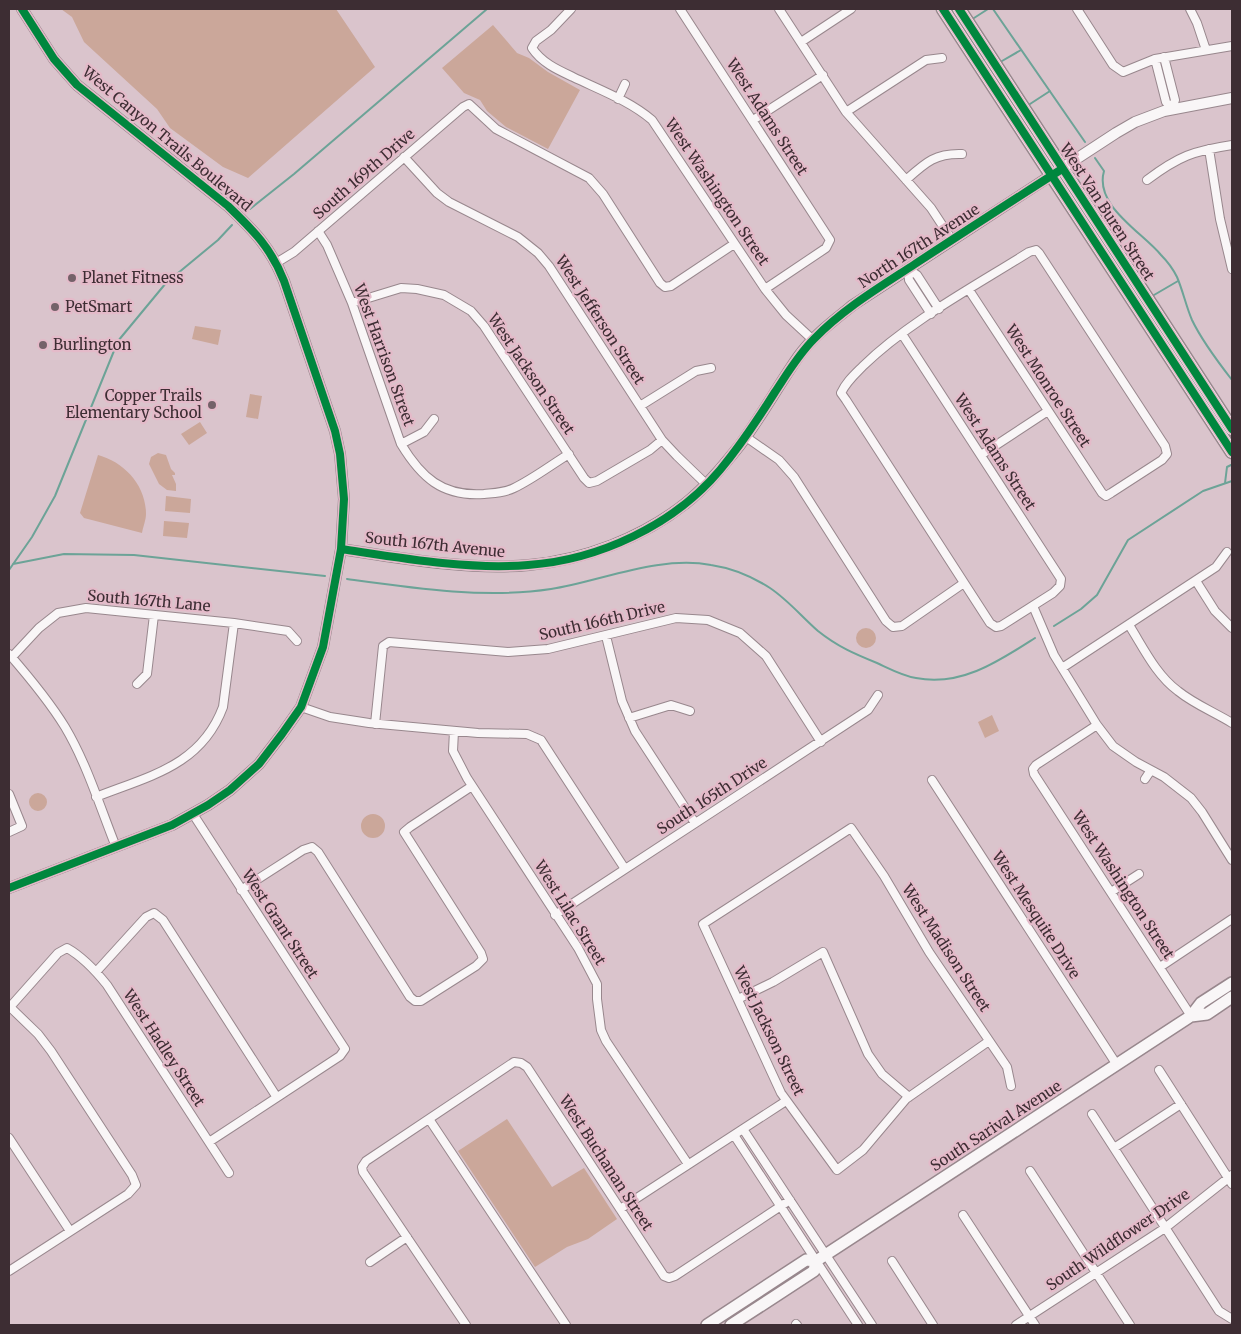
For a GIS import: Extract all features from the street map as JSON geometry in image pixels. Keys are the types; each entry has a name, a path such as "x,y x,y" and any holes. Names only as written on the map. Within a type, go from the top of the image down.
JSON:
{"main road":[{"name":"West Van Buren Street","path":"943,9 1057,172 1232,429"},
{"name":"West Van Buren Street","path":"959,9 1057,172 1232,452"},
{"name":"South Sarival Avenue","path":"707,1325 806,1260 816,1261 826,1255 1191,1016 1201,1003 1232,983"},
{"name":"South Sarival Avenue","path":"1191,1016 1207,1014 1232,997"},
{"name":"South Sarival Avenue","path":"731,1325 814,1271 816,1261"}],"street":[{"name":"West Canyon Trails Boulevard","path":"9,888 177,823 221,797 253,770 268,753 301,707 323,647 341,549 344,499 340,454 335,431 307,346 276,263 259,237 241,218 77,85 54,59 22,9"},
{"name":"West Washington Street","path":"571,9 551,30 536,41 532,48 537,55 558,70 640,110 659,127 765,289 786,315 813,340"},
{"name":"West Adams Street","path":"680,9 830,240 826,248 765,289"},
{"path":"779,9 846,112 938,216 952,240"},
{"path":"801,42 851,9"},
{"path":"1077,9 1113,65 1123,72 1155,59 1232,46"},
{"path":"1190,9 1206,50"},
{"path":"1164,57 1175,100 1172,109"},
{"path":"846,112 926,60 942,58"},
{"path":"1155,59 1166,102 1172,109"},
{"path":"753,120 822,75"},
{"path":"618,99 625,84"},
{"name":"North 167th Avenue","path":"799,356 830,323 853,306 908,268 1122,130 1151,115 1172,109 1232,98"},
{"name":"South 169th Drive","path":"276,263 294,252 463,107 469,104 496,129 589,178 603,194 660,283 665,287 671,286 734,244"},
{"path":"1147,180 1181,157 1232,145"},
{"path":"1210,149 1220,220 1232,269"},
{"path":"906,180 936,156 950,153 962,154"},
{"name":"West Jefferson Street","path":"404,157 437,193 449,202 518,237 538,253 549,266 662,440 706,484"},
{"name":"West Harrison Street","path":"318,231 328,245 352,303 401,444 413,464 432,482 462,494 504,492 523,483 569,454"},
{"name":"West Monroe Street","path":"1036,250 1040,253 1166,446 1167,454 1162,460 1106,496 1102,494 1048,411 969,290 1029,252 1036,250"},
{"path":"908,268 917,275 939,309"},
{"path":"908,268 909,280 931,314"},
{"name":"West Jackson Street","path":"352,303 401,288 417,289 444,295 470,311 484,326 589,483 605,477 650,450 662,440"},
{"path":"969,290 880,350 845,383 841,393 990,623 996,627 1002,626 1033,606 1062,668 1113,746 1164,777 1191,798 1232,860"},
{"name":"West Adams Street","path":"902,334 1061,579 1060,586 1053,594 1033,606"},
{"name":"South 167th Avenue","path":"341,549 451,563 506,566 530,565 582,555 626,539 666,517 686,503 718,472 746,436 799,356"},
{"path":"640,406 696,372 711,368"},
{"path":"981,455 1048,411"},
{"path":"401,444 424,432 434,419"},
{"path":"746,436 779,460 794,477 886,621 893,627 902,626 964,583"},
{"path":"1062,668 1216,567 1227,552"},
{"path":"1196,581 1215,611 1232,628"},
{"name":"South 167th Lane","path":"10,655 58,613 86,608 234,622 288,630 297,641"},
{"path":"137,684 147,674 154,615"},
{"name":"South 166th Drive","path":"375,724 383,646 389,642 508,652 548,649 676,618 708,620 740,633 766,656 821,742"},
{"path":"96,797 172,767 190,755 210,735 224,707 234,622"},
{"path":"1129,625 1156,668 1168,682 1186,697 1232,723"},
{"path":"606,636 622,702 634,732 695,823"},
{"path":"10,655 65,727 84,765 116,847"},
{"name":"South 165th Drive","path":"555,914 821,742 868,710 878,695"},
{"path":"628,718 671,705 690,711"},
{"path":"301,707 330,717 375,724 478,733 527,734 541,740 625,869"},
{"name":"West Washington Street","path":"1098,725 1036,765 1033,769 1034,774 1191,1016"},
{"name":"West Lilac Street","path":"454,731 453,751 472,786 578,948 597,984 601,1030 606,1041 688,1164"},
{"path":"1145,779 1150,770"},
{"name":"West Mesquite Drive","path":"932,780 1117,1065"},
{"path":"241,890 303,850 312,847 318,852 410,997 415,1001 421,1001 476,966 483,959 404,832 410,826 472,786"},
{"path":"9,794 22,826 9,832"},
{"name":"West Grant Street","path":"193,814 345,1049 340,1056 276,1096"},
{"name":"West Madison Street","path":"703,924 851,828 884,876 929,952 1007,1067 1011,1086"},
{"path":"1111,892 1140,874"},
{"path":"96,972 146,917 154,913 163,920 276,1096 209,1142"},
{"path":"1160,967 1232,919"},
{"name":"West Jackson Street","path":"703,924 786,1101 837,1170 863,1150 909,1097"},
{"name":"West Hadley Street","path":"9,1006 58,954 67,948 79,955 96,972 112,994 229,1173"},
{"path":"738,999 773,982 823,952 868,1054 882,1074 909,1097 990,1041"},
{"path":"9,1006 38,1034 51,1051 132,1175 136,1185 128,1194 9,1271"},
{"name":"West Buchanan Street","path":"429,1119 514,1062 522,1063 664,1276 668,1278 674,1276 780,1206"},
{"path":"1159,1070 1231,1179"},
{"path":"620,1209 786,1101"},
{"path":"1114,1148 1181,1104"},
{"path":"1092,1114 1219,1312 1232,1319"},
{"path":"466,1325 363,1172 362,1167 366,1161 429,1119 566,1325"},
{"path":"742,1129 872,1325"},
{"path":"734,1135 858,1325"},
{"path":"9,1138 70,1231"},
{"path":"1030,1172 1130,1325"},
{"name":"South Wildflower Drive","path":"1016,1325 1166,1228 1231,1179"},
{"path":"780,1206 790,1200"},
{"path":"964,1215 1035,1325"},
{"path":"370,1262 407,1237"},
{"path":"892,1262 933,1325"}],"shaded area":[{"path":"61,9 336,9 375,67 248,178 223,167 170,128 157,109 84,42 72,17"},
{"path":"493,25 517,53 529,58 548,72 580,90 548,149 506,127 487,111 480,100 464,93 442,68"},
{"path":"195,326 221,330 218,345 192,339"},
{"path":"250,394 262,396 258,419 246,417"},
{"path":"200,422 207,433 189,445 181,434"},
{"path":"158,453 166,455 171,469 175,473 175,475 172,475 176,484 176,491 167,490 159,484 149,464 151,457"},
{"path":"98,455 108,458 125,469 138,484 145,503 146,514 142,533 84,518 80,513"},
{"path":"166,496 191,499 190,513 165,511"},
{"path":"164,521 189,523 187,538 163,536"},
{"path":"862,628 870,628 876,634 876,642 870,648 862,648 856,642 856,634"},
{"path":"992,715 999,731 985,738 978,722"},
{"path":"38,793 44,796 47,802 44,808 38,811 32,808 29,802 32,796"},
{"path":"373,814 378,815 384,821 384,831 378,837 373,838 368,837 362,831 361,826 362,821 368,815"},
{"path":"507,1119 552,1187 584,1168 617,1219 588,1239 567,1247 535,1267 458,1151"}],"waterway":[{"path":"250,209 294,174 487,9"},
{"path":"974,18 988,9"},
{"path":"993,9 1085,142"},
{"path":"1002,61 1021,50"},
{"path":"1030,104 1050,91"},
{"path":"1095,158 1104,171 1103,184 1106,196 1122,218 1153,246 1172,268 1196,328 1210,351 1232,380"},
{"path":"9,570 32,537 55,496 118,341 166,283 218,240 232,225"},
{"path":"1154,295 1178,281"},
{"path":"1225,483 1227,467 1231,465"},
{"path":"1054,626 1081,609 1097,595 1128,540 1203,491 1232,481"},
{"path":"13,564 64,554 134,555 325,576"},
{"path":"347,579 449,591 501,593 551,589 631,570 672,563 711,565 742,574 770,588 789,603 818,631 847,650 901,674 933,680 949,679 979,670 1035,638"}],"cycle path":[{"path":"9,888 172,825 230,790 259,764 301,707 323,647 341,549 344,499 340,454 335,431 284,281 267,249 254,232 228,206 77,85 54,59 22,9"},
{"path":"943,9 1232,452"},
{"path":"959,9 1232,429"},
{"path":"341,549 458,565 528,565 555,562 581,556 608,547 658,523 701,490 720,470 749,432 798,358 825,328 875,290 1062,169"}],"place":[{"name":"Planet Fitness","path":"72,278"},
{"name":"PetSmart","path":"55,307"},
{"name":"Burlington","path":"43,345"},
{"name":"Copper Trails Elementary School","path":"212,405"}]}
